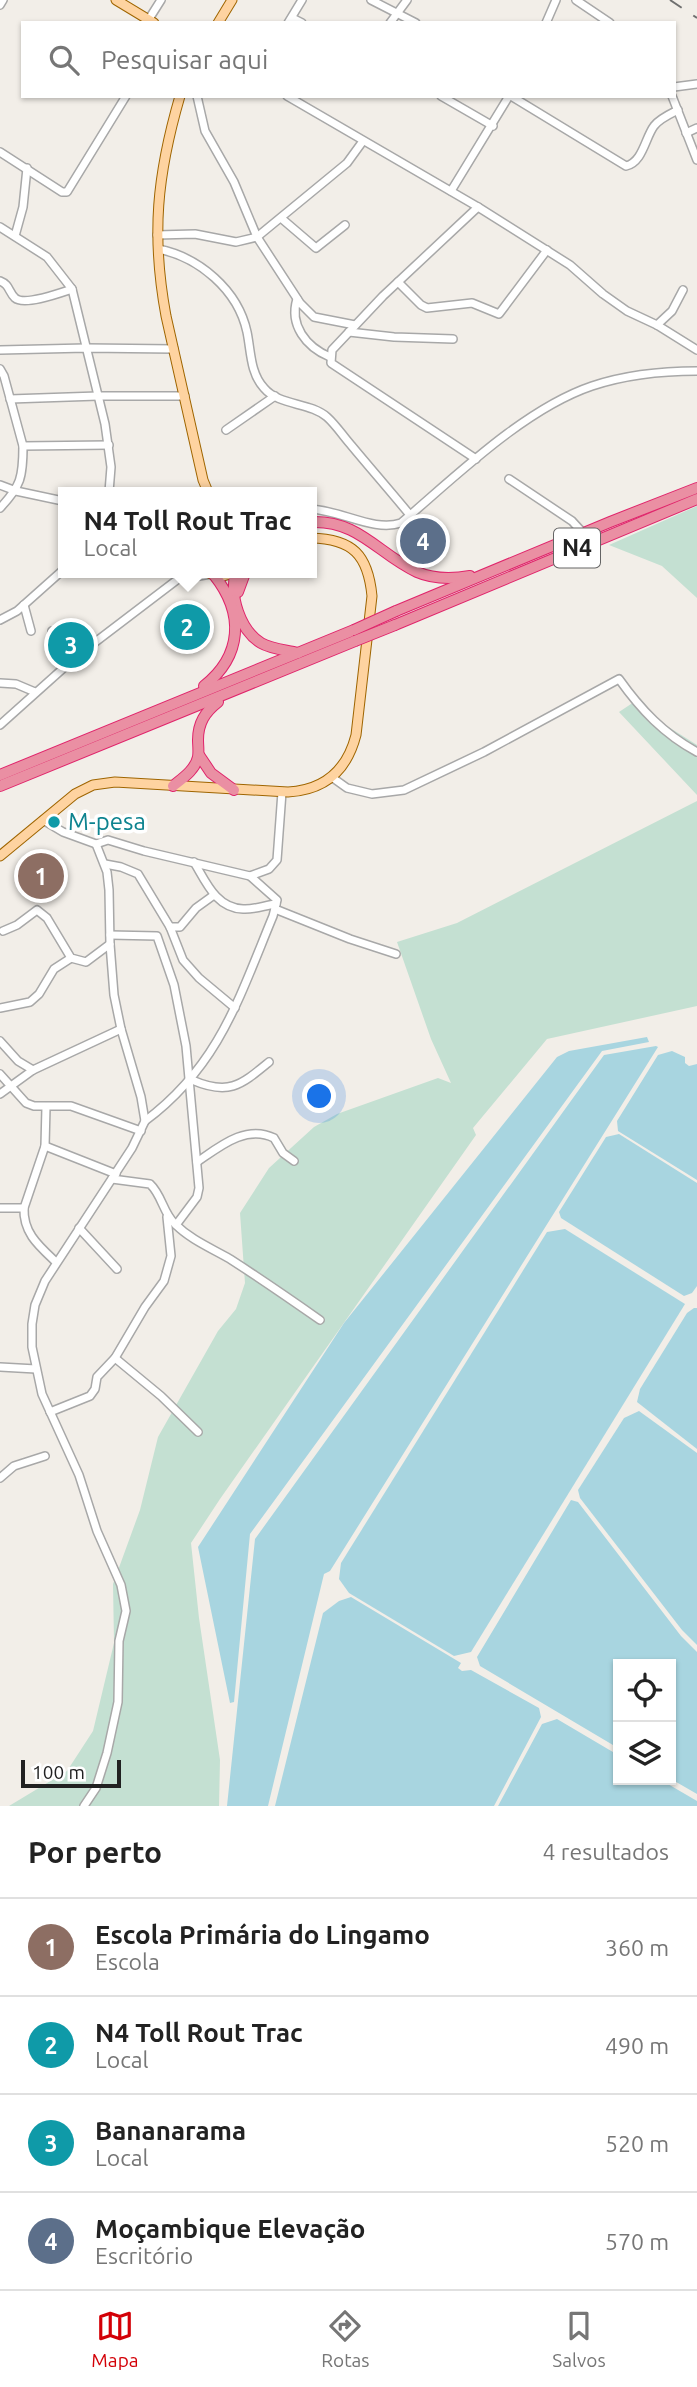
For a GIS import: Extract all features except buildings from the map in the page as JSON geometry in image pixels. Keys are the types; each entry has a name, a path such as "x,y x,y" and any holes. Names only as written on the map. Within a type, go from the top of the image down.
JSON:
{"highway":[{"name":"N4","path":"0,786 235,691 354,636 396,611 697,488"},
{"name":"N4","path":"0,775 298,653 395,625 697,499"},
{"path":"317,522 340,524 362,534 418,573 438,578 484,574"},
{"path":"195,693 217,676 232,652 235,640 234,614 222,585 215,578"},
{"path":"235,578 240,619 258,641 267,646 298,653"},
{"path":"237,608 238,589 243,578"},
{"path":"173,786 191,771 199,755 198,737 202,720 211,707 235,691"},
{"path":"199,755 211,773 234,790"}],"main road":[{"path":"116,0 151,21"},
{"path":"219,21 232,0"},
{"path":"179,98 164,159 157,235 162,291 204,487"},
{"path":"0,856 75,794 93,785 115,782 282,792 312,789 333,778 350,755 356,735 372,596 370,575 356,551 340,542 317,539"}],"street":[{"path":"0,5 3,0"},
{"path":"151,21 161,0"},
{"path":"290,20 302,0"},
{"path":"371,0 413,21"},
{"path":"391,21 407,0"},
{"path":"547,21 556,0"},
{"path":"576,0 607,21"},
{"path":"676,87 697,84"},
{"path":"0,152 62,192 67,192 125,98"},
{"path":"197,98 205,131 234,182 257,237 297,299 314,317 355,325"},
{"path":"290,98 478,207 570,265 627,311 657,325 697,350"},
{"path":"444,98 493,126"},
{"path":"451,191 509,98"},
{"path":"513,98 626,166 638,159 654,125 678,110"},
{"path":"673,98 697,160"},
{"path":"686,132 697,128"},
{"path":"157,235 195,234 236,242 257,237 347,163 363,141"},
{"path":"15,236 23,207 27,169"},
{"path":"476,459 331,363 330,357 332,350 355,325 478,207"},
{"path":"281,218 316,248 345,225"},
{"path":"0,227 47,257 72,289 109,445 111,467 109,487"},
{"path":"158,249 183,256 200,266 224,289 244,320 257,378 264,389 326,416 410,515"},
{"path":"398,282 427,308 472,303 499,314 547,250"},
{"path":"0,281 8,285 13,296 19,300 40,299 72,289"},
{"path":"657,325 672,311 683,290"},
{"path":"297,299 294,317 298,328 308,344 330,357"},
{"path":"349,332 453,339"},
{"path":"0,350 174,349"},
{"path":"0,369 23,446 22,472 16,491 0,508"},
{"path":"317,510 335,512 375,525 389,527 401,523 476,459 559,401 589,387 618,379 655,373 697,371"},
{"path":"10,399 185,396"},
{"path":"226,430 275,396"},
{"path":"23,446 109,445"},
{"path":"509,479 572,520 583,533"},
{"path":"0,485 58,500"},
{"path":"0,620 24,605 58,574"},
{"path":"0,725 76,657 180,578"},
{"path":"24,605 31,631"},
{"path":"52,631 76,657"},
{"path":"333,778 347,788 372,794 404,790 484,752 619,680 652,720 697,752"},
{"path":"0,683 26,686 35,692"},
{"path":"250,876 269,869 277,860 282,792"},
{"path":"43,820 63,832 96,844 108,840 250,876 277,900 221,1038 191,1081 145,1121 114,1176 56,1262 35,1305 32,1346 42,1394 72,1456 97,1531 121,1585 126,1611 119,1641 118,1702 96,1788 84,1806"},
{"path":"96,844 105,864 109,890 114,995 145,1121"},
{"path":"194,862 214,895 224,903 243,909 275,907 350,939 396,954"},
{"path":"105,864 138,874 170,927 183,960 235,1008"},
{"path":"170,927 180,927 196,908 214,895"},
{"path":"3,931 17,925 37,910 47,918 71,958 86,962 110,944"},
{"path":"110,935 156,936 174,985 191,1081 198,1193 176,1225"},
{"path":"0,1008 30,1002 39,994 54,969 71,958"},
{"path":"0,1094 33,1070 121,1029"},
{"path":"0,1041 18,1061 33,1070"},
{"path":"191,1081 221,1089 234,1086 246,1081 269,1062"},
{"path":"0,1074 26,1103 46,1107 71,1105 141,1131"},
{"path":"46,1107 45,1146 24,1208 25,1225 29,1234 56,1262"},
{"path":"197,1162 230,1139 261,1134 274,1138 283,1153 293,1161"},
{"path":"45,1146 114,1176 150,1184 162,1200 171,1243 168,1271 164,1281 115,1358 97,1377 95,1389 90,1396 50,1412"},
{"path":"0,1208 24,1208"},
{"path":"167,1216 201,1244 259,1278 320,1320"},
{"path":"79,1228 117,1269"},
{"path":"115,1358 161,1396 198,1432"},
{"path":"0,1367 36,1369"},
{"path":"0,1478 14,1466 45,1456"}],"green space":[{"path":"697,506 697,598 662,566 609,545"},
{"path":"640,698 659,721 697,745 697,795 619,712"},
{"path":"697,801 697,1006 547,1039 473,1128 476,1135 191,1543 220,1760 219,1806 9,1806 67,1771 93,1731 114,1643 113,1584 140,1510 158,1437 218,1331 236,1309 245,1283 240,1213 269,1168 314,1127 337,1114 438,1078 451,1083 431,1039 397,942 457,923"}],"water":[{"path":"647,1037 649,1042 602,1051 250,1534 234,1702 230,1703 198,1547 344,1323 557,1057 569,1051"},
{"path":"658,1047 330,1571 324,1574 268,1806 227,1806 255,1539 604,1055"},
{"path":"672,1051 685,1057 685,1063 689,1066 697,1064 697,1180 618,1131 617,1121 658,1055"},
{"path":"619,1134 697,1183 697,1286 692,1293 684,1296 561,1218 559,1212 606,1137"},
{"path":"565,1229 685,1304 471,1652 454,1656 349,1593 339,1579 341,1563 547,1232"},
{"path":"697,1308 697,1449 637,1402 640,1389 687,1313"},
{"path":"639,1411 697,1453 697,1645 682,1630 580,1498 578,1490 624,1418"},
{"path":"571,1500 578,1502 681,1636 697,1652 697,1794 676,1782 676,1659 613,1659 613,1745 480,1666 477,1657"},
{"path":"351,1597 461,1663 458,1668 462,1671 471,1670 539,1708 541,1717 494,1806 275,1806 323,1613 339,1601"},
{"path":"557,1719 613,1752 613,1785 670,1785 697,1801 697,1806 498,1806 542,1724"}],"railway":[{"path":"670,0 697,18"}],"place":[{"name":"Moçambique Elevação","path":"423,541"},
{"name":"N4 Toll Rout Trac","path":"187,627"},
{"name":"Bananarama","path":"71,645"},
{"name":"M-pesa","path":"54,822"},
{"name":"Escola Primária do Lingamo","path":"41,876"}]}
